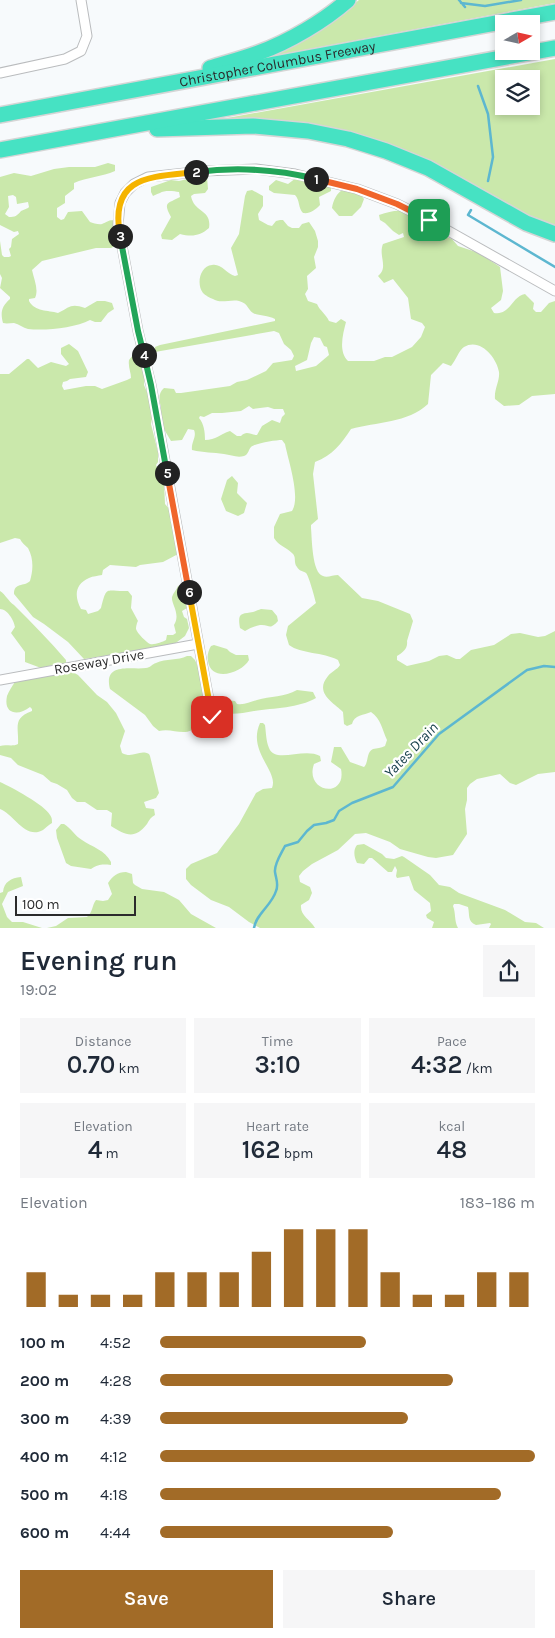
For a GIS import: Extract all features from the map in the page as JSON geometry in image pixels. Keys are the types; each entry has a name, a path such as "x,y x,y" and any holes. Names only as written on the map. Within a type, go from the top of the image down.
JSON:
{"highway":[{"path":"136,90 260,53 289,39 335,11 348,0"},
{"name":"Christopher Columbus Freeway","path":"0,116 555,12"},
{"path":"0,150 555,48"},
{"path":"103,131 232,125 284,128 329,134 366,144 408,159 445,177 526,223 555,234"}],"street":[{"path":"0,73 65,58 81,51 88,36 81,0"},
{"path":"212,717 151,385 138,331 118,225 120,203 125,192 134,184 148,177 204,171 256,169 295,174 357,189 397,204 555,291"},
{"name":"Roseway Drive","path":"0,680 198,644"}],"green space":[{"path":"359,0 555,0 555,3 272,56 271,54 328,23"},
{"path":"555,59 555,229 405,153 217,122 216,120"},
{"path":"108,163 115,165 115,171 74,183 74,189 65,196 65,203 57,208 57,217 61,220 64,219 68,212 82,211 90,222 101,224 117,221 122,237 111,248 96,248 42,261 32,270 36,291 35,298 29,299 29,301 38,309 58,313 73,306 85,308 97,301 112,303 114,309 101,322 90,320 60,328 28,329 14,323 3,323 2,310 10,297 0,288 2,278 0,274 0,241 2,255 9,257 11,256 9,249 12,239 19,234 18,231 14,232 0,225 0,177 14,173 31,176 54,169 69,167 95,167","holes":["13,195 16,197 17,204 28,202 29,207 16,216 9,217 5,214 9,207 8,196"]},
{"path":"200,176 207,177 208,189 205,193 191,196 196,206 208,217 209,228 196,235 180,234 172,240 162,239 161,235 171,217 167,206 169,202 180,197 179,192 164,191 153,196 151,187 171,180 179,181"},
{"path":"296,178 331,187 331,191 319,197 320,205 310,212 303,213 295,195 274,193 269,190 269,186 276,180 288,184"},
{"path":"252,190 263,196 263,206 258,214 259,220 272,226 276,221 283,220 292,228 299,228 302,224 309,222 315,231 318,241 314,257 316,268 307,276 308,289 305,294 308,301 317,304 329,321 336,323 341,319 346,322 342,347 348,361 374,361 385,357 392,357 412,347 421,337 425,327 422,323 411,319 408,298 393,279 384,283 378,276 383,269 383,244 404,237 403,233 399,235 380,220 379,215 403,211 412,216 419,227 452,239 458,246 479,253 500,267 503,291 501,300 491,308 494,313 504,312 517,298 525,294 534,303 533,309 536,312 541,312 549,303 555,301 555,394 532,396 519,405 504,406 495,399 499,372 498,366 491,355 487,350 476,345 464,347 451,366 443,363 431,375 428,404 411,415 351,429 336,448 327,456 315,462 313,474 318,519 311,525 311,528 313,555 319,574 326,577 338,575 362,598 378,601 410,614 413,621 407,646 397,656 397,660 407,666 429,661 439,656 447,655 460,659 471,650 494,645 511,634 520,633 538,637 555,631 555,772 538,774 516,785 510,783 500,774 477,779 470,784 467,788 465,809 467,834 453,855 436,858 428,857 400,849 390,842 366,833 355,834 338,850 312,864 299,876 300,882 310,887 312,893 309,900 301,905 301,909 315,928 260,928 229,907 211,900 186,879 186,869 191,864 217,853 239,824 256,793 263,789 272,788 271,775 257,743 260,723 265,725 267,742 272,753 284,755 306,753 320,756 321,761 314,764 313,774 315,781 326,789 338,785 341,779 341,769 331,762 334,747 341,747 350,762 364,767 371,750 385,746 387,740 379,721 371,712 357,717 352,724 347,726 344,724 343,712 326,697 323,687 324,682 340,665 338,660 300,650 289,645 286,635 288,626 316,603 306,573 298,568 295,558 290,551 274,538 274,527 280,514 292,511 295,497 295,488 285,444 282,440 257,444 241,457 196,451 192,450 194,430 188,429 182,440 171,441 160,420 160,397 164,388 174,389 176,393 181,393 230,386 266,371 273,363 292,360 294,356 291,350 284,344 279,333 274,331 155,352 155,347 160,345 275,321 275,319 253,313 245,304 239,301 219,301 210,298 203,293 200,285 200,276 208,266 215,265 235,276 238,275 231,248 239,234 247,191","holes":["314,337 320,338 324,346 327,347 329,355 316,366 296,371 295,366 307,360","249,406 253,409 268,407 283,409 285,414 280,423 272,420 262,426 257,435 247,433 237,436 230,431 205,440 200,416 204,417 212,413 241,411"]},
{"path":"343,190 360,194 364,199 361,207 352,216 339,216 332,208 336,197"},
{"path":"69,344 78,351 88,372 86,377 63,382 64,390 86,386 95,386 102,389 127,380 131,378 129,360 133,355 140,356 145,376 144,385 153,414 151,424 158,452 158,462 156,465 164,483 165,504 171,511 170,521 177,526 180,553 163,562 136,567 110,565 103,570 102,575 91,577 78,587 77,600 81,609 86,610 88,614 101,608 106,592 111,590 128,591 132,596 131,608 138,621 137,631 149,643 156,644 166,640 167,635 176,633 174,625 177,617 172,597 178,586 185,584 192,605 182,611 187,619 189,628 185,636 173,645 84,659 68,642 33,617 14,594 17,586 30,581 32,565 28,548 20,539 15,538 0,543 0,374 9,374 27,359 38,368 51,362 66,366 69,364 61,354 61,348"},
{"path":"232,476 238,483 237,493 247,503 244,513 238,516 226,511 221,499 227,480"},
{"path":"0,591 54,646 66,660 66,663 41,668 25,662 25,652 11,633 15,627 13,621 8,613 0,609"},
{"path":"261,609 272,610 277,616 278,621 271,626 260,625 245,631 240,628 239,619 241,615"},
{"path":"214,645 227,649 236,655 248,655 249,660 234,672 220,674 215,672 210,668 208,661 208,652 211,646"},
{"path":"191,656 195,660 201,674 202,689 207,701 206,710 200,716 200,723 190,731 159,731 145,715 110,689 109,680 114,671 126,668 147,668 160,661"},
{"path":"71,671 78,675 97,695 107,702 116,713 125,731 120,746 122,753 129,755 145,753 150,756 159,793 156,798 144,802 146,808 154,809 155,815 143,829 134,834 125,834 111,826 112,813 107,810 97,810 85,802 77,802 67,790 51,782 43,775 18,765 11,758 0,755 0,746 18,744 19,720 32,711 30,707 21,712 13,712 7,707 7,696 15,682"},
{"path":"297,690 313,692 316,698 294,706 238,714 222,713 220,708 224,703 232,700 237,704 245,704 288,694"},
{"path":"0,782 42,806 51,816 52,823 37,832 25,829 0,809"},
{"path":"61,824 64,824 80,838 105,854 111,865 96,866 91,869 71,866 66,863 57,838 56,830"},
{"path":"364,844 386,858 404,857 430,875 439,885 450,887 459,893 505,910 525,922 536,923 544,928 489,928 490,923 476,925 470,920 468,907 454,904 458,928 432,928 434,922 427,918 426,915 431,911 430,903 414,890 409,876 397,878 395,866 392,872 388,872 372,858 369,858 364,864 357,863 355,849 357,845"},
{"path":"126,872 132,874 135,885 142,889 164,892 179,900 191,914 216,928 47,928 56,926 68,918 87,917 96,900 108,900 112,894 108,883 112,878"},
{"path":"21,877 23,886 8,892 2,904 7,917 12,922 23,922 42,928 0,928 0,893 3,892 9,881"}],"waterway":[{"path":"459,0 465,7"},
{"path":"461,3 485,6 521,0"},
{"path":"478,86 488,114 493,157 488,181"},
{"path":"471,210 468,215 555,267"},
{"name":"Yates Drain","path":"254,928 255,923 276,891 276,866 285,846 298,842 314,825 334,820 339,811 352,803 393,787 439,734 527,670 544,666 555,667"}],"route":[{"path":"212,717 151,385 138,331 118,225 120,203 125,192 134,184 148,177 204,171 256,169 295,174 357,189 397,204 429,220"}]}
